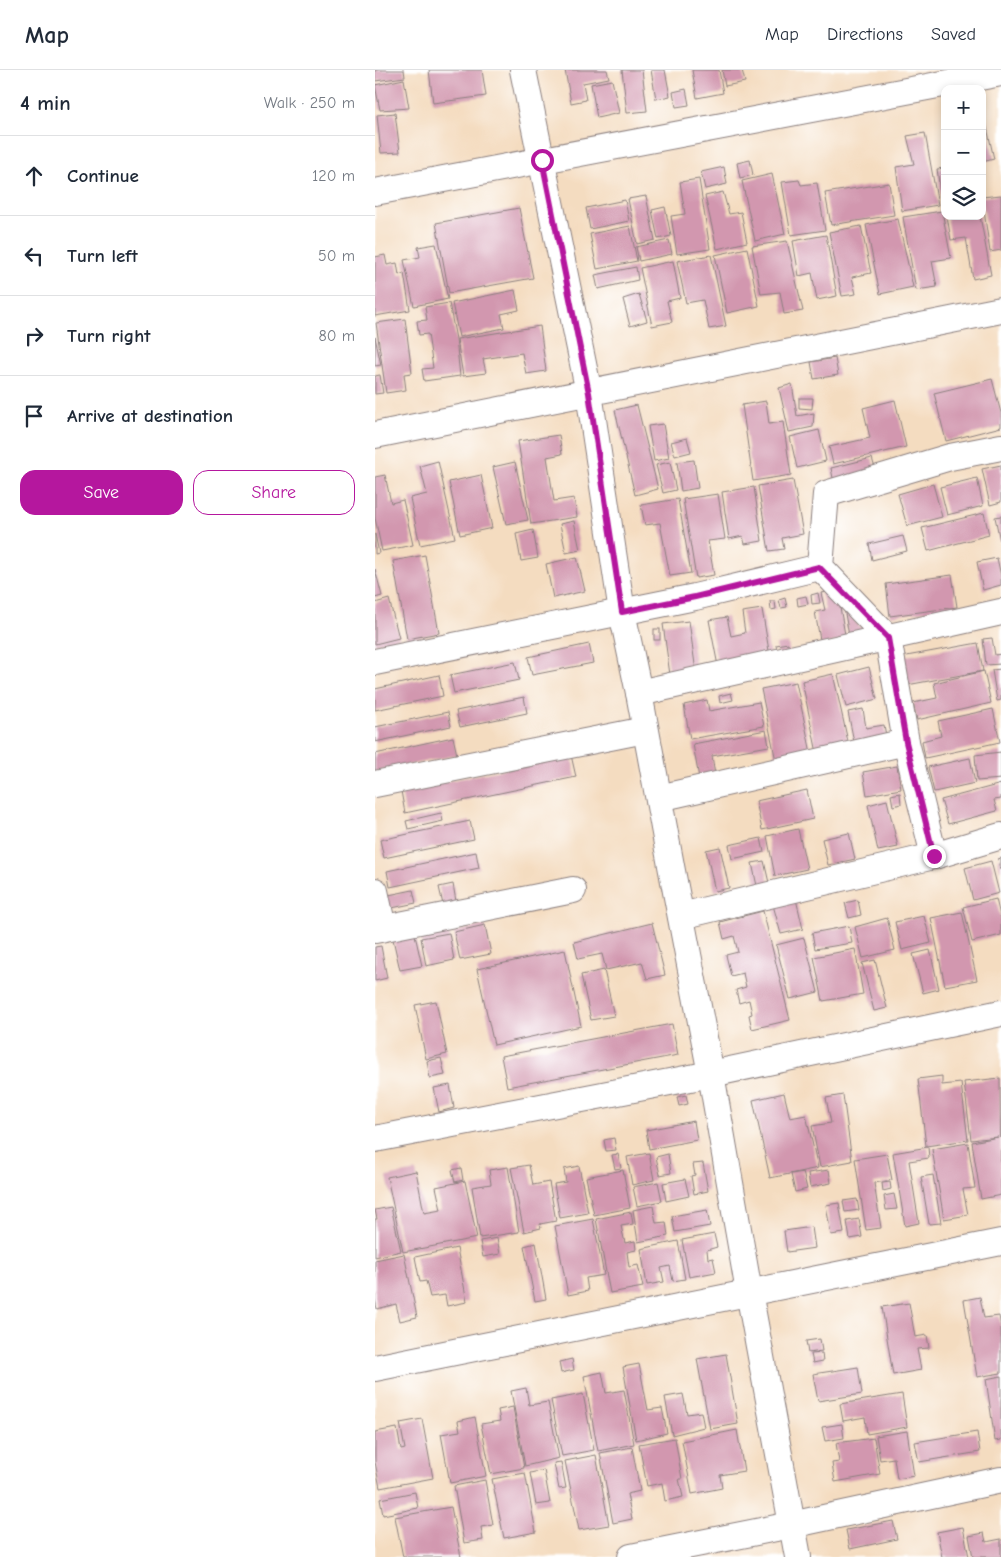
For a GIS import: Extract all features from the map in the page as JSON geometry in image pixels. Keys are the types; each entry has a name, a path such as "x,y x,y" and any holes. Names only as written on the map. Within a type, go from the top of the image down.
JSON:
{"street":[{"path":"523,70 589,393 622,612 711,1074 798,1557"},
{"path":"375,192 1001,73"},
{"path":"375,434 1001,310"},
{"path":"934,856 906,742 888,638 819,567 826,494 950,457 1001,447"},
{"path":"375,662 695,597 819,567"},
{"path":"639,693 1001,612"},
{"path":"375,784 645,730"},
{"path":"659,798 906,742"},
{"path":"681,916 934,856 1001,836"},
{"path":"375,891 379,929 573,890"},
{"path":"375,1139 711,1074 1001,1013"},
{"path":"375,1368 1001,1242"},
{"path":"631,1557 1001,1480"}],"building":[{"path":"375,70 404,70 405,77 375,81"},
{"path":"429,70 482,70 486,96 433,103"},
{"path":"565,70 607,70 609,78 583,83 586,100 571,103"},
{"path":"622,70 642,70 647,111 627,113"},
{"path":"651,70 665,70 670,96 656,99"},
{"path":"692,70 719,70 723,93 697,98"},
{"path":"722,70 742,70 745,82 725,86"},
{"path":"404,79 409,108 380,110 375,85"},
{"path":"612,80 619,113 597,118 591,84"},
{"path":"686,89 689,105 676,107 673,92"},
{"path":"395,113 400,152 381,153 377,115"},
{"path":"986,123 994,159 986,161"},
{"path":"925,133 938,205 902,211 896,167 914,164 907,136"},
{"path":"750,160 753,175 740,178 737,163"},
{"path":"724,167 727,184 705,189 701,172"},
{"path":"941,168 941,196 937,169"},
{"path":"772,174 785,234 755,241 742,181"},
{"path":"699,179 710,249 677,254 671,216 685,214 680,182"},
{"path":"799,180 801,185 817,183 825,230 791,235 782,182"},
{"path":"889,183 894,215 831,225 825,193"},
{"path":"723,192 729,214 741,212 747,242 717,249 705,196"},
{"path":"1001,195 1001,250 990,252 985,220 986,197"},
{"path":"646,196 655,240 637,244 628,199"},
{"path":"625,200 629,221 590,229 586,208"},
{"path":"665,207 671,236 658,239 652,210"},
{"path":"519,208 533,278 449,293 436,223"},
{"path":"941,211 941,220 944,220 951,258 932,261 937,287 916,290 903,217"},
{"path":"898,219 913,287 880,294 866,225"},
{"path":"948,220 981,220 991,275 973,279 966,238 951,240"},
{"path":"630,226 637,261 597,269 590,234"},
{"path":"861,226 871,273 852,277 856,294 842,296 829,232"},
{"path":"826,235 837,296 817,300 812,273 799,276 793,241"},
{"path":"669,240 672,254 639,261 636,247"},
{"path":"787,241 803,311 784,314 780,292 761,294 752,246"},
{"path":"436,244 448,299 414,306 404,260 420,257 418,247"},
{"path":"747,248 759,306 727,313 715,255"},
{"path":"385,255 387,265 397,263 399,275 404,273 410,310 375,316 375,257"},
{"path":"711,255 726,326 709,329 703,300 686,303 677,261"},
{"path":"673,261 680,298 667,301 672,322 652,326 640,268"},
{"path":"636,267 638,280 598,289 595,275"},
{"path":"515,290 519,310 501,314 504,328 459,337 452,303"},
{"path":"639,294 647,321 630,326 623,299"},
{"path":"449,303 456,339 460,376 424,381 422,369 433,368 428,334 419,335 417,321 427,320 425,307"},
{"path":"405,319 412,373 404,374 406,390 386,393 376,323"},
{"path":"540,326 546,371 526,374 522,353 483,359 486,373 463,376 457,339"},
{"path":"375,337 381,365 375,366"},
{"path":"835,358 838,375 814,379 811,362"},
{"path":"380,375 383,393 375,394 375,376"},
{"path":"992,379 1001,413 1001,427 946,441 934,393"},
{"path":"792,384 797,416 814,413 813,427 789,432 779,388"},
{"path":"799,398 813,398 812,409 799,408"},
{"path":"895,400 906,447 833,464 829,447 870,438 863,408"},
{"path":"766,401 769,424 783,422 791,475 753,481 742,405"},
{"path":"637,405 658,489 635,495 615,410"},
{"path":"663,424 669,458 654,461 648,426"},
{"path":"819,430 826,461 797,468 790,437"},
{"path":"559,435 562,454 547,457 554,501 574,498 577,517 531,524 518,441"},
{"path":"687,438 691,452 675,456 671,442"},
{"path":"872,458 876,472 834,483 831,468"},
{"path":"694,460 698,488 681,491 677,462"},
{"path":"438,461 455,538 420,545 410,498 427,494 420,466"},
{"path":"515,462 528,520 506,524 493,467"},
{"path":"670,462 676,490 663,493 656,465"},
{"path":"1001,465 1001,502 990,505 982,469"},
{"path":"385,475 391,503 403,500 413,545 382,551 375,518 375,477"},
{"path":"481,475 492,528 460,535 449,482"},
{"path":"977,478 983,506 947,515 940,487"},
{"path":"793,480 803,534 782,538 784,549 769,551 758,486"},
{"path":"933,484 942,517 907,526 898,494"},
{"path":"754,487 762,541 745,544 743,536 729,539 722,492"},
{"path":"718,494 725,539 708,541 714,575 696,578 683,499"},
{"path":"678,499 691,573 670,576 660,523 645,525 641,505"},
{"path":"984,513 989,535 928,551 922,528"},
{"path":"1001,516 1001,541 1000,541 995,517"},
{"path":"574,521 580,550 566,553 560,524"},
{"path":"533,530 538,558 521,561 516,534"},
{"path":"375,534 379,553 375,554"},
{"path":"903,536 907,551 872,560 869,544"},
{"path":"425,555 439,633 407,639 393,561"},
{"path":"577,557 585,591 553,598 546,564"},
{"path":"997,558 1001,585 983,590 977,562"},
{"path":"375,569 382,596 375,598"},
{"path":"952,575 957,607 890,616 886,584"},
{"path":"837,591 846,640 821,645 815,612 825,610 821,593"},
{"path":"818,593 820,603 812,604 811,595"},
{"path":"806,596 808,604 798,606 797,598"},
{"path":"785,598 787,607 781,608 779,600"},
{"path":"389,599 399,638 375,644 375,603"},
{"path":"770,601 775,601 776,609 771,610"},
{"path":"844,608 865,633 849,636"},
{"path":"762,609 770,657 718,666 709,620 727,617 731,636 745,633 742,612"},
{"path":"689,621 696,672 670,675 663,624"},
{"path":"654,629 660,629 660,640 654,640"},
{"path":"992,638 995,655 1001,654 1001,664 986,665 983,639"},
{"path":"788,643 790,654 778,656 776,645"},
{"path":"978,643 983,671 907,685 901,657"},
{"path":"589,644 593,663 532,675 528,657"},
{"path":"515,662 519,680 454,693 450,675"},
{"path":"869,667 877,699 846,707 838,675"},
{"path":"1001,669 1001,700 997,701 992,670"},
{"path":"984,671 991,703 917,720 913,703 937,698 934,683"},
{"path":"833,674 849,746 817,753 802,681"},
{"path":"439,675 443,696 375,710 375,689"},
{"path":"796,682 811,753 776,761 761,689"},
{"path":"731,693 733,700 720,703 719,696"},
{"path":"524,697 527,713 460,727 456,711"},
{"path":"707,700 709,711 759,702 764,726 690,739 684,705"},
{"path":"863,709 866,728 884,725 887,741 855,747 848,712"},
{"path":"993,709 1000,742 925,758 922,741 941,736 938,721"},
{"path":"448,712 451,726 375,742 375,727"},
{"path":"766,730 769,746 712,756 715,775 699,778 693,744"},
{"path":"453,737 457,755 375,772 375,754"},
{"path":"1001,752 1001,779 977,781 975,755"},
{"path":"571,755 576,777 405,813 401,791"},
{"path":"970,758 975,783 934,792 928,767"},
{"path":"897,766 901,789 867,795 863,772"},
{"path":"1001,784 1001,799 994,800 997,811 948,824 941,800"},
{"path":"807,790 813,819 762,830 756,801"},
{"path":"900,793 901,804 893,806 891,795"},
{"path":"887,800 898,847 878,851 868,805"},
{"path":"441,813 443,821 408,829 406,821"},
{"path":"470,821 474,839 384,858 380,840"},
{"path":"798,829 807,869 775,876 767,836"},
{"path":"849,833 855,859 828,865 822,839"},
{"path":"761,838 764,852 732,859 729,845"},
{"path":"720,847 729,888 715,891 706,850"},
{"path":"476,852 479,868 390,887 387,871"},
{"path":"1001,858 1001,870 1000,870 998,859"},
{"path":"764,861 769,883 757,886 752,863"},
{"path":"991,861 999,893 973,900 965,868"},
{"path":"453,884 457,907 444,909 439,887"},
{"path":"413,890 416,903 387,909 384,896"},
{"path":"796,899 803,929 781,934 773,905"},
{"path":"996,899 1001,920 1001,935 972,942 963,907"},
{"path":"858,900 861,915 849,918 845,903"},
{"path":"763,911 790,1020 752,1029 749,1015 752,1014 749,1000 739,1003 736,990 746,987 743,973 731,976 726,955 738,952 734,936 724,939 720,922"},
{"path":"962,912 977,980 945,986 931,918"},
{"path":"924,916 931,943 902,950 895,922"},
{"path":"887,918 895,950 863,958 855,927"},
{"path":"652,923 665,975 647,979 642,962 606,970 602,954 578,959 574,942"},
{"path":"485,925 491,954 460,960 454,932"},
{"path":"849,926 852,943 815,949 812,933"},
{"path":"449,933 454,960 426,966 421,938"},
{"path":"415,935 422,966 400,970 393,939"},
{"path":"804,938 818,992 790,999 776,945"},
{"path":"381,946 387,978 375,981 375,947"},
{"path":"855,949 863,994 823,1001 814,957"},
{"path":"565,950 581,1026 494,1045 477,969"},
{"path":"930,950 939,989 923,993 913,954"},
{"path":"875,960 887,1008 874,1011 862,963"},
{"path":"604,970 614,1016 591,1020 581,975"},
{"path":"436,1001 447,1054 426,1059 415,1005"},
{"path":"672,1024 678,1055 507,1087 501,1056"},
{"path":"441,1058 445,1075 430,1078 427,1061"},
{"path":"942,1076 942,1085 961,1083 968,1140 926,1146 918,1079"},
{"path":"1000,1078 1001,1195 981,1199 972,1142 998,1137 971,1140 964,1082"},
{"path":"450,1085 454,1108 439,1112 434,1088"},
{"path":"784,1093 790,1118 806,1115 818,1168 770,1178 753,1100"},
{"path":"686,1095 688,1104 679,1106 677,1097"},
{"path":"843,1095 852,1161 820,1167 812,1126 831,1123 826,1098"},
{"path":"694,1121 697,1140 649,1149 646,1130"},
{"path":"614,1138 616,1150 606,1151 604,1140"},
{"path":"968,1143 975,1188 963,1189 968,1215 944,1219 932,1149"},
{"path":"928,1147 929,1158 909,1161 919,1223 905,1226 893,1153"},
{"path":"649,1153 654,1180 632,1185 627,1157"},
{"path":"618,1154 621,1168 615,1169 612,1155"},
{"path":"668,1154 671,1173 660,1175 656,1157"},
{"path":"887,1154 892,1180 874,1183 881,1228 866,1230 855,1159"},
{"path":"703,1163 708,1191 694,1194 691,1176 695,1175 693,1164"},
{"path":"529,1165 533,1185 549,1182 556,1221 540,1224 541,1228 524,1232 511,1168"},
{"path":"579,1166 588,1213 560,1218 554,1184 566,1182 564,1169"},
{"path":"508,1167 519,1232 480,1238 472,1187 491,1184 489,1170"},
{"path":"461,1168 463,1180 455,1182 452,1170"},
{"path":"623,1170 630,1208 594,1215 586,1177"},
{"path":"829,1170 831,1183 810,1187 808,1173"},
{"path":"416,1171 424,1213 441,1210 436,1187 465,1181 477,1238 403,1252 387,1177"},
{"path":"803,1172 807,1189 795,1192 791,1174"},
{"path":"933,1175 941,1223 929,1224 921,1177"},
{"path":"685,1179 689,1196 666,1201 663,1183"},
{"path":"658,1182 662,1201 637,1206 633,1187"},
{"path":"890,1182 891,1189 883,1191 882,1183"},
{"path":"894,1194 897,1209 886,1210 884,1196"},
{"path":"857,1199 859,1210 845,1212 843,1201"},
{"path":"839,1203 844,1233 831,1235 826,1205"},
{"path":"653,1206 656,1223 666,1222 668,1236 638,1242 633,1210"},
{"path":"391,1207 401,1251 375,1257 375,1219 377,1219 375,1210"},
{"path":"707,1210 710,1226 675,1232 672,1216"},
{"path":"631,1212 633,1224 621,1226 625,1243 635,1241 636,1250 627,1252 629,1267 638,1265 643,1287 610,1293 596,1219"},
{"path":"593,1219 604,1275 586,1278 588,1291 568,1295 555,1226"},
{"path":"859,1219 862,1237 850,1239 847,1221"},
{"path":"812,1227 815,1248 787,1252 784,1231"},
{"path":"714,1234 717,1247 707,1250 708,1259 713,1258 716,1272 689,1277 682,1240"},
{"path":"497,1238 500,1254 483,1257 480,1241"},
{"path":"678,1241 685,1279 673,1281 670,1266 661,1268 664,1282 647,1285 641,1249"},
{"path":"536,1243 546,1299 535,1301 524,1246"},
{"path":"457,1248 467,1302 447,1306 445,1295 430,1297 426,1281 420,1282 415,1257"},
{"path":"404,1254 417,1317 400,1321 396,1304 377,1309 375,1299 375,1260"},
{"path":"980,1297 984,1318 999,1316 1001,1327 1001,1373 977,1377 964,1300"},
{"path":"909,1303 915,1337 927,1335 929,1348 917,1349 921,1370 893,1375 882,1307"},
{"path":"820,1339 822,1351 808,1353 806,1341"},
{"path":"822,1353 823,1361 813,1363 811,1354"},
{"path":"726,1354 738,1424 710,1429 697,1359"},
{"path":"572,1359 574,1370 561,1373 559,1362"},
{"path":"639,1364 648,1410 662,1408 667,1433 636,1440 623,1367"},
{"path":"858,1367 862,1394 818,1401 813,1374"},
{"path":"602,1372 606,1393 624,1390 634,1444 598,1451 584,1376"},
{"path":"1001,1376 1001,1440 995,1441 986,1379"},
{"path":"526,1388 529,1405 548,1402 559,1458 525,1466 511,1391"},
{"path":"583,1394 594,1450 562,1456 551,1400"},
{"path":"683,1394 687,1414 701,1412 704,1427 672,1435 665,1397"},
{"path":"902,1394 907,1427 867,1434 865,1417 843,1421 840,1404"},
{"path":"513,1407 524,1468 491,1474 481,1424 500,1421 498,1410"},
{"path":"475,1417 486,1476 450,1483 441,1434 460,1431 458,1421"},
{"path":"422,1419 433,1478 380,1488 375,1462 375,1432 397,1428 401,1450 405,1449 400,1423"},
{"path":"842,1424 844,1438 825,1441 822,1427"},
{"path":"737,1430 744,1471 720,1475 722,1488 692,1494 682,1441"},
{"path":"907,1431 914,1476 897,1479 894,1458 880,1460 876,1436"},
{"path":"977,1432 980,1452 919,1462 915,1442"},
{"path":"675,1438 682,1479 679,1479 683,1497 665,1501 662,1483 647,1486 639,1444"},
{"path":"874,1438 880,1474 835,1482 832,1463 839,1462 836,1443"},
{"path":"632,1447 640,1491 627,1494 632,1519 613,1523 600,1453"},
{"path":"596,1455 609,1525 579,1530 565,1461"},
{"path":"561,1462 566,1488 559,1489 554,1463"},
{"path":"544,1470 550,1503 536,1505 530,1473"},
{"path":"525,1473 536,1532 504,1538 492,1479"},
{"path":"485,1480 493,1525 481,1527 483,1540 464,1543 454,1486"},
{"path":"415,1492 418,1508 383,1515 380,1499"},
{"path":"451,1507 461,1557 403,1557 395,1517"},
{"path":"893,1521 897,1539 850,1549 846,1530"},
{"path":"963,1527 969,1557 942,1557 937,1532"},
{"path":"984,1533 986,1542 1001,1539 1001,1557 973,1557 969,1536"}],"route":[{"path":"542,160 589,393 622,612 695,597 819,567 888,638 906,742 934,856"}]}
